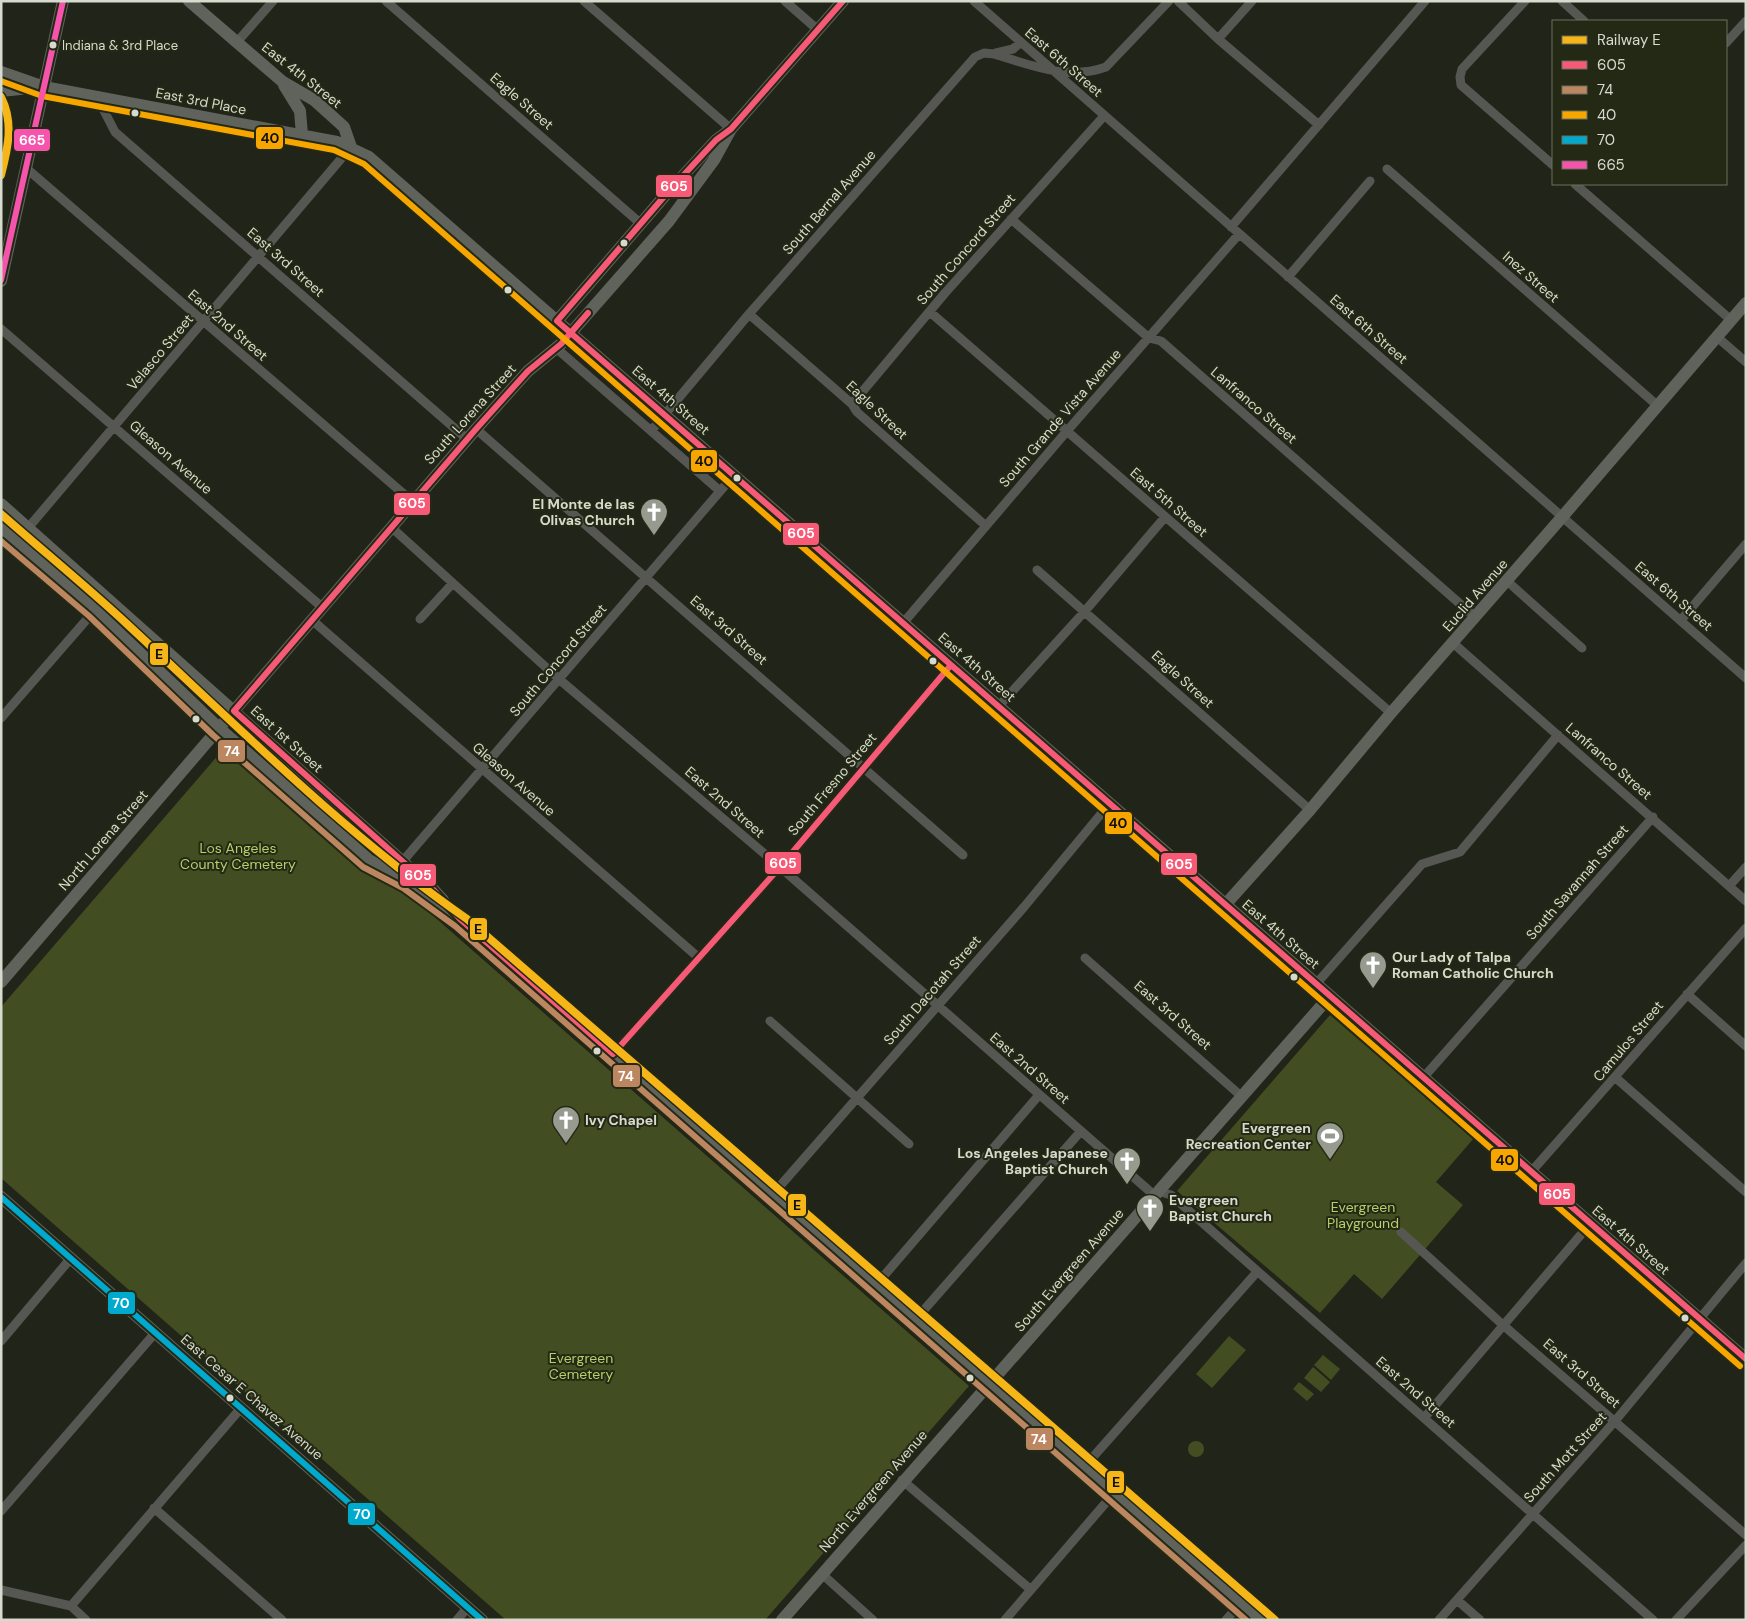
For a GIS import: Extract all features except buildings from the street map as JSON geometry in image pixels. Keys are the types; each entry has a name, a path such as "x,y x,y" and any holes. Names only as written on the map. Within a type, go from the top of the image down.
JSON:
{"street":[{"path":"1,280 63,1"},
{"name":"East 4th Street","path":"189,1 283,82 314,100 344,127 352,147 369,158 734,474 1746,1359"},
{"path":"237,42 273,1"},
{"name":"Eagle Street","path":"386,1 640,223"},
{"path":"584,1 731,129"},
{"path":"785,1 818,30"},
{"name":"South Lorena Street","path":"561,325 640,223 716,140 731,129 843,1"},
{"name":"East 6th Street","path":"974,1 1746,678"},
{"path":"994,54 1055,72 1070,74 1094,72 1106,67 1169,1"},
{"path":"1178,1 1218,40 1319,125"},
{"path":"1218,40 1252,1"},
{"path":"1231,227 1425,1"},
{"path":"1525,1 1462,69 1461,85 1552,164"},
{"path":"1562,1 1583,20"},
{"path":"1727,42 1746,21"},
{"name":"South Bernal Avenue","path":"651,431 749,314 975,56 1013,49 1021,42"},
{"path":"1,72 44,87"},
{"path":"283,82 300,112 302,135"},
{"path":"1,91 44,87"},
{"name":"East 3rd Place","path":"44,87 302,135 352,147"},
{"name":"East 3rd Street","path":"98,97 115,132 467,439"},
{"name":"South Concord Street","path":"852,404 1011,219 1104,116"},
{"name":"South Lorena Street","path":"227,719 467,439 528,372 556,348 669,221 714,160 731,129"},
{"name":"Velasco Street","path":"28,528 116,427 352,147"},
{"name":"East 2nd Street","path":"26,168 413,502"},
{"name":"Inez Street","path":"1387,169 1658,406"},
{"path":"1288,277 1370,182"},
{"path":"1576,185 1731,320"},
{"name":"Lanfranco Street","path":"1011,219 1148,338 1161,341 1474,617"},
{"name":"South Grande Vista Avenue","path":"904,622 1239,234"},
{"name":"Euclid Avenue","path":"1225,905 1310,810 1391,712 1507,581 1746,303"},
{"name":"East 5th Street","path":"930,312 1391,712"},
{"name":"Eagle Street","path":"749,314 852,404 858,412 986,526"},
{"name":"Gleason Avenue","path":"1,329 322,608"},
{"path":"1717,337 1746,362"},
{"path":"556,348 720,491"},
{"name":"East 3rd Street","path":"476,429 963,855"},
{"name":"South Concord Street","path":"402,862 560,680 734,474"},
{"name":"East 1st Street","path":"1,504 109,598 369,860 408,881 460,919 1260,1620"},
{"path":"999,706 1085,611 1165,517"},
{"name":"East 2nd Street","path":"391,527 560,680 780,867 1081,1131 1156,1193 1171,1195 1533,1512 1653,1620"},
{"name":"East 1st Street","path":"1,529 95,610 402,862 430,886 460,919"},
{"path":"1681,620 1746,544"},
{"name":"Eagle Street","path":"1037,570 1310,810"},
{"path":"1507,581 1582,648"},
{"path":"420,619 453,583"},
{"path":"1,718 95,610"},
{"name":"Gleason Avenue","path":"312,620 698,958"},
{"name":"Lanfranco Street","path":"1453,643 1653,817 1746,901"},
{"name":"South Fresno Street","path":"613,1054 780,867 951,665"},
{"name":"North Lorena Street","path":"1,982 227,719"},
{"path":"1316,984 1422,864 1460,852 1558,735"},
{"name":"South Dacotah Street","path":"773,1194 936,1005 1024,907 1110,803"},
{"name":"South Savannah Street","path":"1423,1078 1653,817"},
{"path":"1730,885 1746,867"},
{"name":"Camulos Street","path":"1531,1172 1616,1078 1746,928"},
{"name":"East 3rd Street","path":"1085,958 1241,1096"},
{"path":"1687,994 1746,1046"},
{"name":"South Evergreen Avenue","path":"989,1384 1330,996"},
{"path":"770,1022 909,1144"},
{"path":"1616,1078 1746,1192"},
{"path":"876,1285 1039,1095"},
{"path":"916,1319 1081,1131"},
{"name":"East Cesar E Chavez Avenue","path":"1,1197 482,1620"},
{"path":"1425,1417 1590,1224"},
{"name":"East 3rd Street","path":"1401,1232 1503,1325 1746,1535"},
{"path":"1,1341 71,1258"},
{"name":"South Mott Street","path":"1439,1620 1615,1421 1746,1263"},
{"path":"1085,1466 1257,1272"},
{"path":"1,1511 155,1332"},
{"name":"North Evergreen Avenue","path":"782,1620 902,1480 989,1384"},
{"path":"71,1606 241,1408"},
{"path":"902,1480 1030,1589"},
{"path":"1005,1620 1115,1492"},
{"path":"154,1508 282,1620"},
{"path":"1676,1620 1746,1545"},
{"path":"822,1574 873,1620"},
{"path":"1,1590 71,1606 86,1620"},
{"path":"1457,1600 1480,1620"},
{"path":"1226,1620 1241,1603"},
{"path":"457,1620 468,1607"}],"green space":[{"name":"Evergreen Cemetery","path":"227,752 364,871 395,889 405,891 969,1386 765,1620 506,1620 1,1178 1,1007 220,753"},
{"name":"Evergreen Recreation Center","path":"1330,1015 1474,1138 1436,1182 1463,1205 1382,1299 1354,1274 1320,1313 1177,1191"},
{"path":"1229,1336 1246,1350 1212,1388 1196,1374"},
{"path":"1323,1355 1340,1369 1331,1380 1314,1365"},
{"path":"1313,1367 1330,1382 1321,1392 1304,1378"},
{"path":"1299,1382 1314,1394 1307,1401 1293,1389"},
{"path":"1196,1441 1202,1443 1204,1449 1202,1455 1196,1457 1190,1455 1188,1449 1190,1443"}],"rail line":[{"name":"E","path":"1,97 9,126 8,145 1,175"},
{"name":"E","path":"1,514 112,610 334,815 377,851 467,919 1275,1620"}],"transit line":[{"name":"665","path":"1,280 63,1"},
{"name":"605","path":"843,1 731,129 716,140 668,192 557,321 1746,1359"},
{"name":"40","path":"1,81 42,96 334,150 364,164 1740,1366"},
{"name":"605","path":"588,313 561,344 528,371 476,429 234,711 430,886 460,919 613,1054 780,867 951,665"},
{"name":"74","path":"1,541 89,616 213,735 363,867 403,888 455,926 1246,1620"},
{"name":"70","path":"1,1197 482,1620"}],"place":[{"name":"Indiana & 3rd Place","path":"53,45"},
{"name":"El Monte de las Olivas Church","path":"654,536"},
{"name":"Our Lady of Talpa Roman Catholic Church","path":"1373,989"},
{"name":"Ivy Chapel","path":"566,1144"},
{"name":"Evergreen Recreation Center","path":"1330,1160"},
{"name":"Los Angeles Japanese Baptist Church","path":"1127,1185"},
{"name":"Evergreen Baptist Church","path":"1150,1232"}],"park label":[{"name":"Los Angeles County Cemetery","path":"238,856"},
{"name":"Evergreen Playground","path":"1363,1216"}]}
